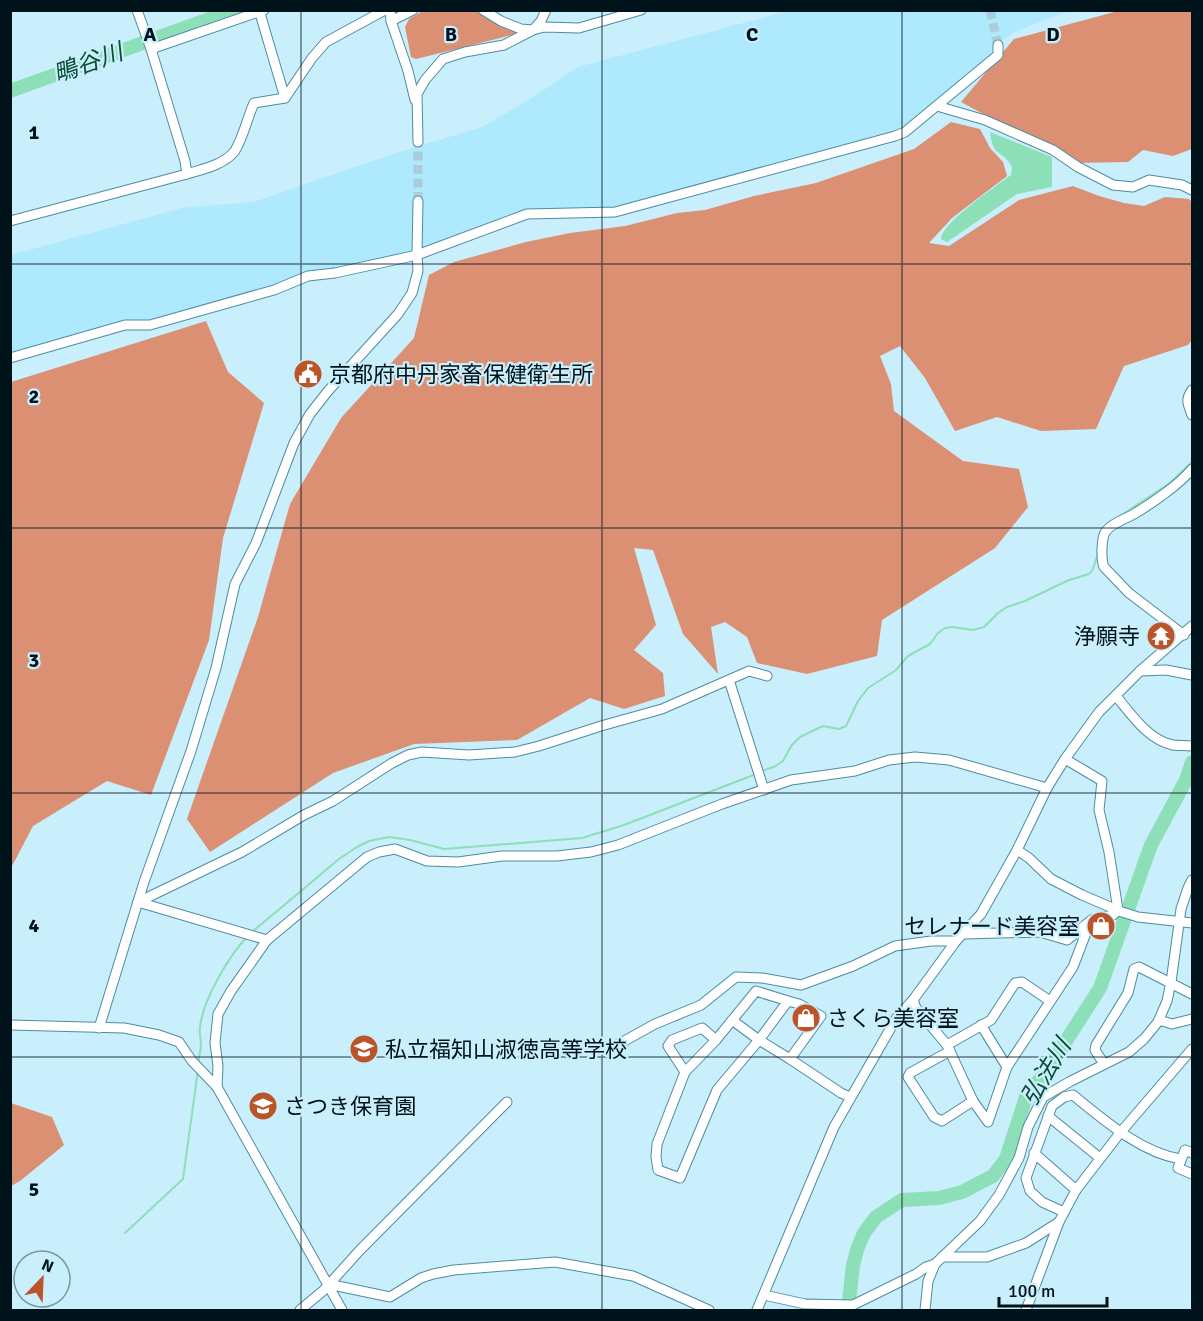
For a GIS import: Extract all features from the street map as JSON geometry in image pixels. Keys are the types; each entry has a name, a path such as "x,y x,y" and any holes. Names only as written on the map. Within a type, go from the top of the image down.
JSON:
{"street":[{"path":"137,10 151,49 187,174"},
{"path":"10,221 187,174 224,161 235,151 254,103 285,98 312,58 326,42 385,10"},
{"path":"390,10 391,21 408,71 417,110"},
{"path":"391,21 413,10"},
{"path":"483,10 501,21 521,29 533,30"},
{"path":"533,30 541,21 546,10"},
{"path":"418,142 417,94 424,80 443,59 465,52 504,45 544,27 579,28 641,10"},
{"path":"151,49 261,11 285,98"},
{"path":"10,358 125,325 150,325 274,290 308,276 335,273 417,255 527,214 615,212 895,136 905,132 998,55 998,45"},
{"path":"937,106 986,120 1053,150 1078,167 1113,185 1133,188 1149,180 1182,185 1192,190"},
{"path":"99,1028 138,902 191,751 216,668 235,584 255,543 294,443 310,414 398,314 412,293 418,271 418,201"},
{"path":"1192,390 1188,396 1192,415"},
{"path":"1184,635 1129,593 1104,567 1102,563 1103,539 1107,530 1191,474"},
{"path":"757,1311 834,1127 897,1017 981,914 1017,850 1047,788 1099,712 1140,671 1192,626"},
{"path":"1140,671 1166,670 1192,675"},
{"path":"138,902 242,852 304,815 333,801 408,755 422,752 469,755 515,752 539,747 662,709 749,671 767,676"},
{"path":"729,680 764,790"},
{"path":"1116,696 1138,723 1156,740 1173,745 1192,745"},
{"path":"218,1086 215,1043 218,1014 231,991 267,940 367,857 379,852 395,849 427,861 458,862 502,856 557,856 591,852 618,845 722,804 791,780 855,771 889,760 915,757 949,760 1047,788"},
{"path":"1065,759 1102,781 1099,810 1124,912"},
{"path":"1017,850 1051,879 1082,895 1124,912 1192,922"},
{"path":"764,1295 806,1304 853,1305 939,1260 980,1221 999,1195 1018,1158 1028,1127 1043,1097 1129,1052 1144,1039 1159,1020 1167,1001 1179,921 1192,880"},
{"path":"138,902 267,940"},
{"path":"617,1045 655,1024 700,1005 736,977 762,978 801,985 853,966 895,946 1040,932 1067,940 1091,920 1124,912"},
{"path":"913,1000 916,1008 948,1048 973,1101 988,1122 1007,1067 1073,966 1091,920"},
{"path":"1104,1064 1095,1050 1096,1045 1128,993 1134,969 1139,968 1192,994"},
{"path":"973,1101 942,1121 934,1117 908,1077 910,1073 991,1020 1015,983 1022,982 1050,1001"},
{"path":"788,1001 717,1090 680,1178 658,1170 657,1144 685,1072 716,1040 756,991 799,1004 821,1016 790,1059"},
{"path":"1159,1020 1172,1024 1192,1019"},
{"path":"732,1020 759,1040 850,1097"},
{"path":"10,1025 124,1028 159,1035 179,1042 192,1061 218,1086 342,1311"},
{"path":"981,1025 1007,1067"},
{"path":"685,1072 668,1046 672,1040 702,1028 716,1040"},
{"path":"1026,1311 1059,1222 1076,1190 1120,1133 1192,1049"},
{"path":"1064,1212 1042,1202 1030,1191 1026,1178 1052,1106 1064,1097 1073,1095 1120,1133 1155,1151 1180,1159"},
{"path":"300,1311 324,1290 360,1250 507,1102"},
{"path":"1048,1116 1100,1158"},
{"path":"1192,1153 1185,1150 1178,1168 1192,1174"},
{"path":"1034,1153 1076,1190"},
{"path":"939,1260 987,1257 1026,1243 1059,1222"},
{"path":"924,1311 928,1281 939,1260"},
{"path":"328,1284 390,1297 421,1278 433,1274 454,1270 555,1262 633,1276 709,1311"}],"shaded area":[{"path":"423,11 480,11 516,30 516,34 416,59 411,57 405,27 409,19"},
{"path":"788,11 1068,11 1017,31 994,45 990,56 922,114 894,131 844,147 615,209 528,209 411,252 307,274 255,295 11,354 11,255 182,208 254,202 393,154 482,127 529,100 578,67"},
{"path":"1118,11 1192,11 1192,149 1173,156 1143,150 1128,162 1074,163 961,102 1014,39"},
{"path":"951,122 980,129 990,148 1003,162 1007,176 952,218 929,243 949,246 1019,200 1073,186 1099,196 1144,206 1165,197 1189,199 1192,202 1192,340 1188,345 1124,366 1096,429 1041,431 997,417 955,431 925,378 900,346 880,356 891,384 894,411 963,461 1019,469 1028,507 995,548 882,620 877,656 807,674 757,663 747,637 725,622 711,627 718,674 683,634 653,550 634,548 656,625 634,650 663,673 665,696 624,709 590,698 517,740 414,744 333,773 210,852 187,819 258,617 290,504 341,418 414,338 429,275 454,262 526,242 570,233 625,226 677,213 705,210 754,196 816,183 914,149"},
{"path":"990,132 1052,157 1052,187 1017,194 947,242 941,239 950,224 1011,175 1012,167 1009,161 993,146"},
{"path":"206,321 228,372 264,403 223,538 209,640 151,795 107,781 33,826 11,868 11,382"},
{"path":"11,1103 52,1117 64,1145 11,1186"}],"waterway":[{"name":"鴫谷川","path":"10,91 234,10"},
{"path":"1120,516 1170,483 1192,462"},
{"path":"761,771 783,761 791,746 800,737 823,726 839,729 846,726 858,701 868,688 896,670 908,656 930,644 945,628 973,630 984,627 1007,607 1069,580 1089,574 1098,553"},
{"name":"弘法川","path":"848,1310 853,1265 858,1247 864,1233 876,1217 902,1200 939,1198 962,1192 993,1176 1006,1159 1027,1094 1046,1072 1100,988 1151,845 1186,780 1192,762"},
{"path":"252,932 339,859 369,841 389,837 444,849 582,838 624,825 756,774"},
{"path":"198,1064 201,1046 200,1027 211,991 225,966 248,936"},
{"path":"125,1233 183,1179 198,1070"}],"tunnel":[{"path":"990,10 998,45"},
{"path":"418,142 418,201"}],"place":[{"name":"京都府中丹家畜保健衛生所","path":"308,374"},
{"name":"浄願寺","path":"1161,636"},
{"name":"セレナード美容室","path":"1101,926"},
{"name":"さくら美容室","path":"806,1018"},
{"name":"私立福知山淑徳高等学校","path":"364,1049"},
{"name":"さつき保育園","path":"263,1106"}]}
